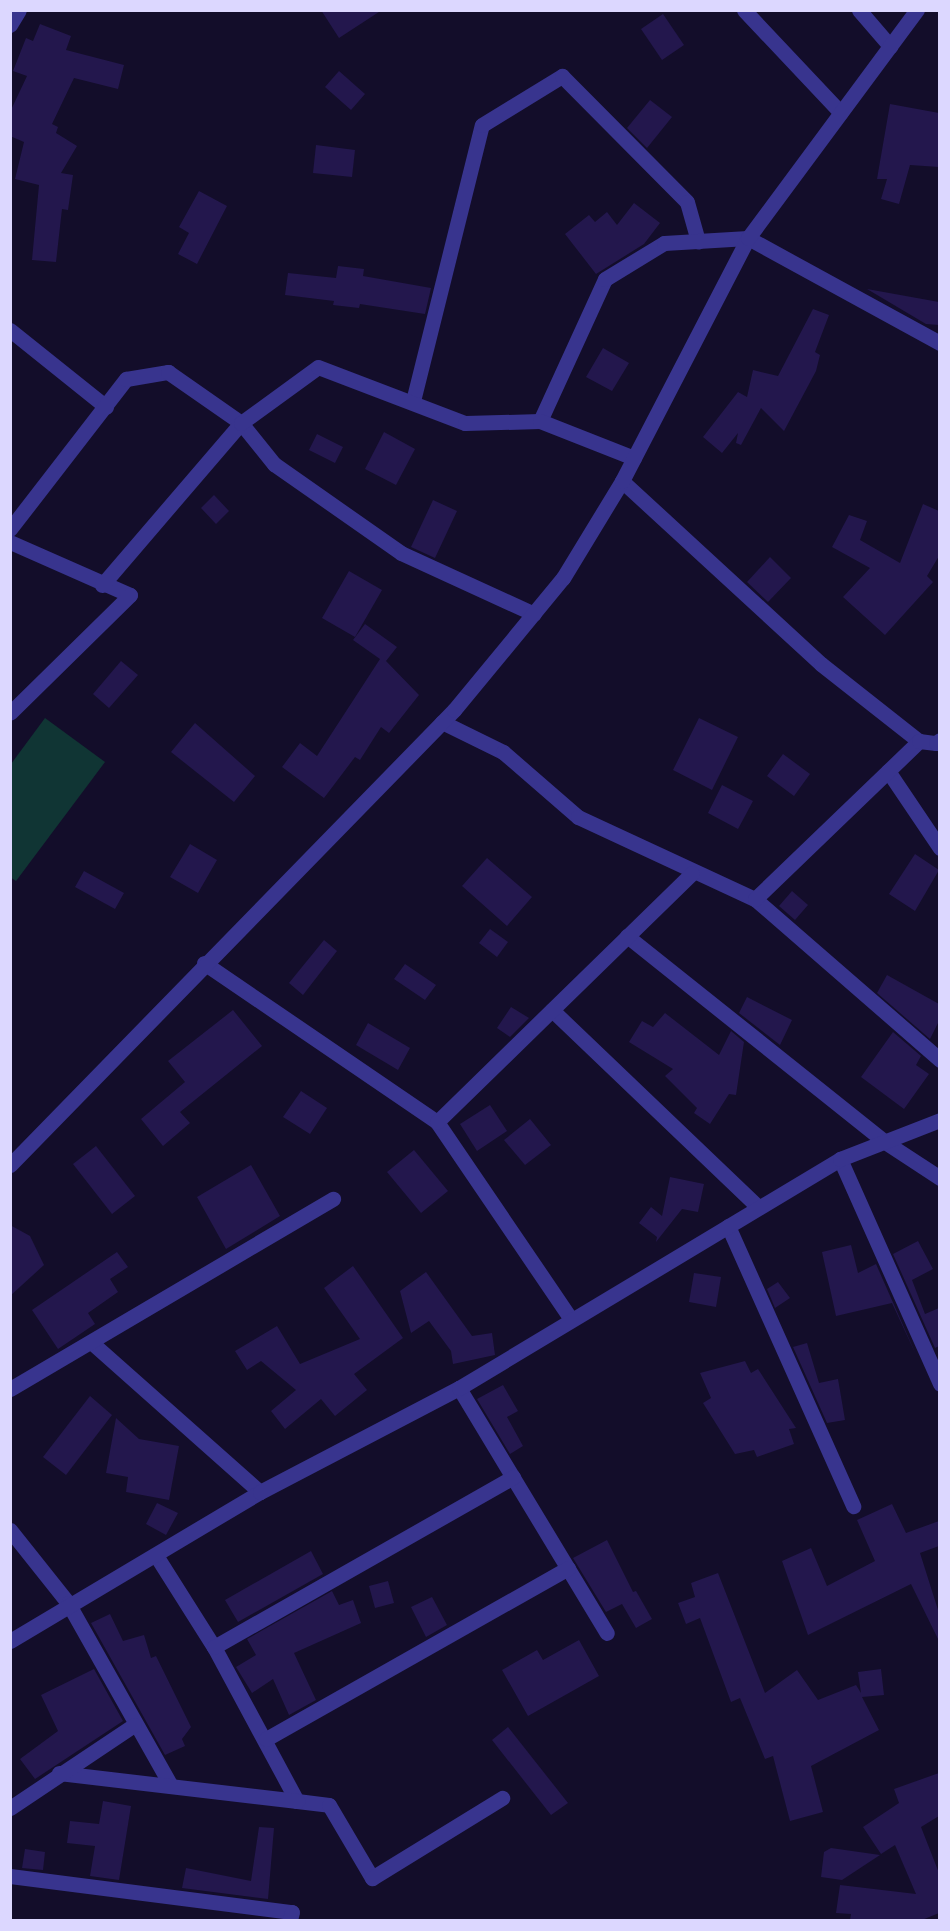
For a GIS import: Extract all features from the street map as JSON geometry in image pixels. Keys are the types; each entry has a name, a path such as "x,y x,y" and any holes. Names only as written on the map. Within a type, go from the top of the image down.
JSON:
{"street":[{"path":"10,25 19,10"},
{"path":"744,10 841,113"},
{"path":"858,10 890,46"},
{"path":"10,1165 204,963 442,722 563,578 622,481 748,238 917,10"},
{"path":"413,401 482,125 562,76 687,202 698,241"},
{"path":"540,422 605,279 664,243 748,238 939,343"},
{"path":"10,330 106,407"},
{"path":"102,585 241,423 318,367 413,401 465,423 540,422 634,458"},
{"path":"10,529 126,379 168,372 241,423 274,464 401,553 534,614"},
{"path":"622,481 821,664 919,741 936,743 939,740"},
{"path":"10,542 102,585 130,595 17,696 10,713"},
{"path":"442,722 503,752 578,817 692,873 755,899 939,1060"},
{"path":"755,899 919,741"},
{"path":"888,771 939,848"},
{"path":"437,1122 692,873"},
{"path":"627,936 885,1142 939,1178"},
{"path":"204,963 437,1122 571,1319"},
{"path":"552,1010 757,1206"},
{"path":"10,1641 68,1604 157,1557 260,1492 459,1388 728,1226 757,1206 840,1159 939,1120"},
{"path":"840,1159 939,1384"},
{"path":"10,1389 333,1199"},
{"path":"728,1226 853,1506"},
{"path":"91,1342 260,1492"},
{"path":"459,1388 607,1633"},
{"path":"214,1647 513,1478"},
{"path":"10,1530 68,1604 171,1786"},
{"path":"157,1557 214,1647 266,1739 297,1801"},
{"path":"266,1739 568,1568"},
{"path":"10,1808 59,1773 135,1725"},
{"path":"59,1773 329,1805 372,1878 502,1798"},
{"path":"10,1876 292,1912 290,1920"}],"green space":[{"path":"45,718 105,762 16,881 10,877 11,764"}],"building":[{"path":"321,10 382,10 339,38"},
{"path":"663,14 684,45 662,60 641,29"},
{"path":"40,24 71,36 66,50 124,65 118,89 74,78 52,124 58,127 56,133 77,146 61,173 73,175 68,210 62,209 56,262 32,260 39,185 15,179 24,142 10,136 10,112 27,76 13,71 26,38 33,41"},
{"path":"339,71 365,94 351,110 325,87"},
{"path":"650,100 672,117 647,148 627,128"},
{"path":"890,104 939,113 939,167 910,165 899,204 881,199 887,179 877,179"},
{"path":"316,145 355,150 352,177 313,173"},
{"path":"199,191 227,206 197,264 178,254 189,233 179,227"},
{"path":"634,203 660,223 644,244 596,274 565,234 589,215 595,222 607,212 617,225"},
{"path":"338,266 364,269 363,276 431,288 425,314 360,304 359,308 333,305 334,301 285,295 288,273 336,278"},
{"path":"867,289 939,302 939,325 926,324"},
{"path":"813,309 829,315 815,352 820,355 816,371 784,431 761,408 741,445 736,443 738,433 722,453 703,437 738,392 747,397 753,370 778,376"},
{"path":"603,348 629,363 612,391 586,377"},
{"path":"384,432 415,449 396,485 365,469"},
{"path":"317,434 343,447 335,463 309,450"},
{"path":"214,495 229,511 216,524 201,508"},
{"path":"433,500 457,511 435,558 411,547"},
{"path":"923,504 939,511 939,556 927,576 933,582 885,635 843,597 870,568 832,547 849,515 867,521 860,540 900,563"},
{"path":"770,557 791,578 768,602 747,582"},
{"path":"349,571 382,590 355,637 322,618"},
{"path":"365,624 397,647 386,661 419,695 389,733 381,727 360,760 355,757 324,798 282,767 300,743 317,756 380,659 353,640"},
{"path":"121,661 138,675 109,708 93,694"},
{"path":"699,718 738,737 712,790 673,770"},
{"path":"195,723 255,776 234,802 171,752"},
{"path":"783,754 810,774 794,796 767,776"},
{"path":"722,785 753,801 738,829 708,813"},
{"path":"190,844 217,860 198,893 170,877"},
{"path":"915,854 939,870 915,911 889,894"},
{"path":"487,858 532,897 507,926 462,886"},
{"path":"84,871 124,893 115,909 75,887"},
{"path":"792,891 808,905 795,920 779,906"},
{"path":"490,929 508,942 497,957 479,943"},
{"path":"324,940 337,951 303,995 289,983"},
{"path":"405,964 436,985 425,1000 394,979"},
{"path":"887,975 939,1004 939,1021 930,1039 877,993"},
{"path":"747,997 792,1020 780,1045 739,1013"},
{"path":"511,1007 529,1018 510,1037 497,1028"},
{"path":"233,1010 262,1046 180,1112 190,1123 163,1146 141,1119 185,1082 168,1061"},
{"path":"665,1013 719,1055 731,1031 744,1042 736,1095 729,1094 710,1124 694,1113 697,1108 665,1076 673,1069 629,1042 642,1021 653,1027"},
{"path":"368,1023 410,1048 398,1070 356,1045"},
{"path":"893,1032 921,1056 916,1065 929,1074 904,1109 861,1077"},
{"path":"301,1091 327,1108 310,1134 283,1117"},
{"path":"490,1105 507,1131 477,1151 460,1124"},
{"path":"530,1119 551,1145 525,1165 504,1140"},
{"path":"96,1146 135,1196 112,1214 73,1164"},
{"path":"414,1150 448,1191 421,1213 387,1172"},
{"path":"251,1165 280,1216 226,1249 197,1197"},
{"path":"670,1177 704,1184 698,1212 682,1209 656,1242 657,1237 639,1223 651,1207 662,1216"},
{"path":"10,1225 30,1236 44,1265 10,1296"},
{"path":"918,1241 933,1269 912,1280 925,1314 939,1308 939,1346 935,1348 893,1254"},
{"path":"851,1245 858,1273 876,1264 917,1357 892,1303 836,1316 822,1252"},
{"path":"117,1252 128,1267 110,1279 118,1292 88,1313 95,1324 58,1349 32,1310"},
{"path":"353,1266 403,1338 354,1374 367,1390 335,1416 321,1399 285,1429 271,1411 296,1390 261,1361 247,1370 235,1351 277,1326 300,1364 360,1339 324,1288"},
{"path":"426,1272 472,1336 492,1333 495,1355 453,1364 451,1351 429,1321 411,1333 400,1291"},
{"path":"694,1273 721,1277 716,1307 689,1302"},
{"path":"778,1282 790,1298 775,1308 767,1289"},
{"path":"807,1343 819,1383 838,1379 845,1420 827,1423 793,1347"},
{"path":"745,1361 751,1373 758,1369 796,1428 789,1429 794,1444 757,1457 754,1450 735,1454 703,1403 711,1398 700,1373"},
{"path":"503,1385 518,1411 507,1417 523,1446 510,1454 477,1399"},
{"path":"90,1396 112,1415 66,1475 43,1457"},
{"path":"116,1418 139,1439 179,1446 169,1500 126,1492 128,1477 106,1473"},
{"path":"157,1503 178,1513 166,1535 146,1524"},
{"path":"892,1504 906,1533 939,1521 939,1546 920,1553 939,1613 939,1641 911,1584 808,1635 782,1561 811,1548 827,1586 875,1561 857,1520"},
{"path":"607,1540 633,1592 636,1591 652,1619 636,1628 622,1604 606,1612 573,1558"},
{"path":"311,1551 323,1574 238,1622 225,1600"},
{"path":"718,1573 765,1693 797,1670 818,1700 856,1685 861,1693 858,1672 881,1669 884,1695 862,1697 879,1730 811,1766 823,1812 790,1821 773,1756 765,1759 740,1698 731,1702 700,1618 686,1624 678,1603 695,1597 691,1583"},
{"path":"388,1581 394,1603 375,1608 369,1586"},
{"path":"332,1591 339,1605 353,1600 361,1623 294,1653 316,1700 289,1715 273,1679 252,1693 236,1667 256,1655 247,1639"},
{"path":"432,1597 447,1625 426,1637 411,1607"},
{"path":"110,1614 123,1641 144,1635 151,1658 156,1656 191,1727 182,1739 185,1746 165,1755 91,1623"},
{"path":"579,1640 599,1676 528,1716 502,1670 537,1650 543,1660"},
{"path":"94,1669 123,1721 35,1779 20,1759 58,1731 41,1695"},
{"path":"508,1727 568,1803 551,1815 492,1740"},
{"path":"939,1773 939,1816 921,1827 939,1873 939,1913 922,1920 850,1920 851,1914 836,1913 840,1885 916,1894 895,1845 881,1854 863,1827 899,1803 894,1789"},
{"path":"103,1801 131,1806 119,1880 90,1876 95,1846 67,1843 70,1821 99,1824"},
{"path":"259,1827 274,1828 268,1899 182,1888 186,1868 251,1881"},
{"path":"831,1848 880,1855 842,1880 821,1877 824,1852"},
{"path":"25,1849 45,1852 43,1870 22,1868"}]}
